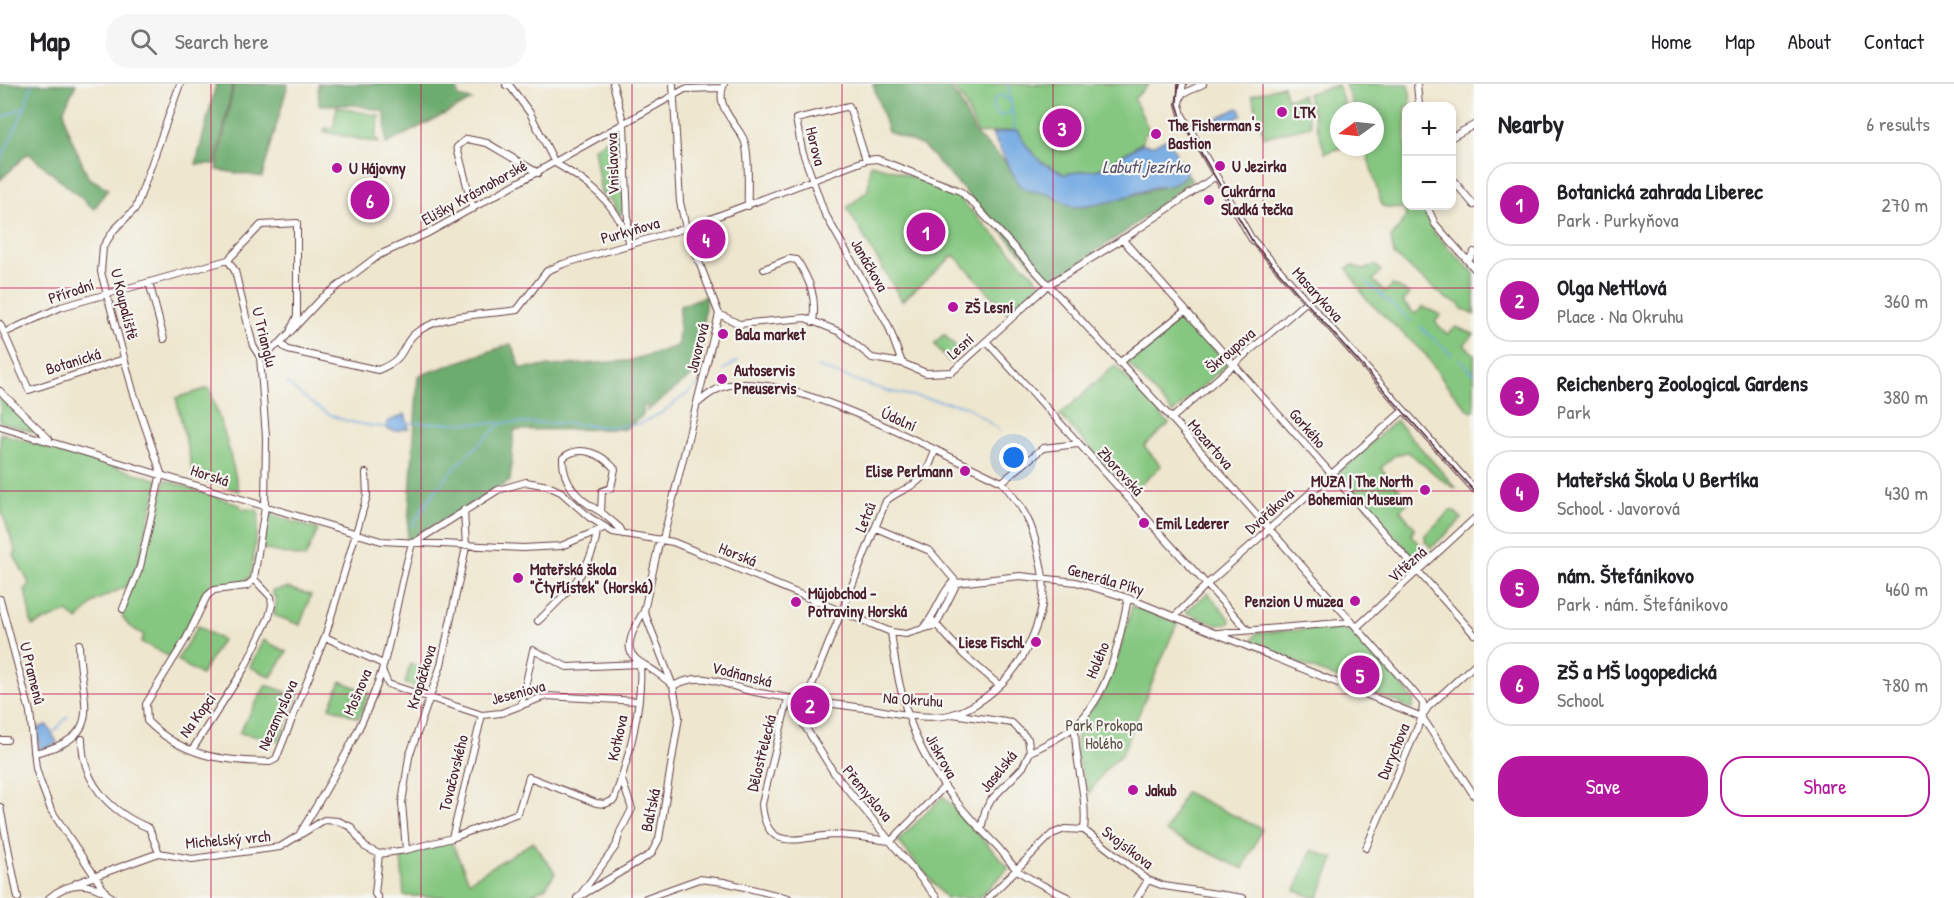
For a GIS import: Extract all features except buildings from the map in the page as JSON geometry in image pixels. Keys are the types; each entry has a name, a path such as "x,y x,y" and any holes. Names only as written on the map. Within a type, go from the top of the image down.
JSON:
{"street":[{"name":"U Koupaliště","path":"161,473 124,359 101,272 103,247 114,230 136,208 180,84"},
{"path":"506,84 510,86 530,113 555,163 579,176 602,196 622,222 628,245"},
{"name":"Vnislavova","path":"613,84 624,125 628,245"},
{"name":"Javorová","path":"661,539 698,403 719,314 686,228 680,202 673,84"},
{"name":"Masarykova","path":"1183,84 1183,94 1179,104 1182,114 1251,238 1474,489"},
{"path":"1183,94 1203,84"},
{"path":"1417,84 1419,102"},
{"name":"Elišky Krásnohorské","path":"260,357 290,334 322,298 379,255 473,209 685,89 723,86"},
{"path":"723,86 727,115 745,141 748,206"},
{"name":"Horova","path":"812,182 796,118 849,106 866,160"},
{"path":"1456,135 1474,124"},
{"path":"473,209 457,147 466,139 487,142 538,172"},
{"path":"866,160 878,159 960,191 1048,285"},
{"name":"Purkyňova","path":"280,343 288,350 378,370 402,356 415,334 436,321 518,310 548,271 563,264 686,228 866,160"},
{"name":"Lesní","path":"719,314 739,324 805,318 840,332 872,358 902,363 926,373 952,372 1048,285 1216,176"},
{"name":"Janáčkova","path":"812,182 824,212 888,325 902,363"},
{"path":"1456,184 1474,205"},
{"path":"1429,210 1435,224 1474,268"},
{"path":"228,260 261,225 297,223 297,316 290,334"},
{"name":"Gorkého","path":"1122,239 1474,632"},
{"path":"1468,261 1474,252"},
{"path":"764,269 789,259 797,260 811,283 816,304 813,322"},
{"name":"Přírodní","path":"4,333 61,307 228,260"},
{"name":"U Trianglu","path":"228,260 235,271 253,346 260,357 266,437 265,507"},
{"path":"149,282 164,339"},
{"name":"Mozartova","path":"1048,285 1171,419 1424,703 1422,717"},
{"name":"Škroupova","path":"1171,419 1307,301"},
{"path":"1119,363 1185,311"},
{"name":"Botanická","path":"0,324 29,390 124,359"},
{"name":"Zborovská","path":"986,340 1246,628"},
{"name":"Údolní","path":"698,403 727,386 796,391 1002,482"},
{"path":"0,391 52,441"},
{"name":"Dvořákova","path":"1206,585 1404,410"},
{"name":"Horská","path":"0,427 161,473 381,541 466,547 561,546 604,528"},
{"path":"1002,482 1043,448 1078,444"},
{"path":"602,512 602,491 611,488 615,469 605,458 592,453 574,451 568,454 563,458 568,484 589,505 602,512 620,528 623,534"},
{"name":"Letců","path":"806,700 886,501 895,492 914,484 925,475 935,451"},
{"path":"123,609 140,567 161,473"},
{"name":"Nezamyslova","path":"192,750 224,761 270,762 276,759 325,637 367,496 366,473"},
{"name":"Na Okruhu","path":"806,700 906,714 953,714 971,706 999,685 1020,663 1033,636 1040,612 1044,577 1033,527 1020,503 1002,482"},
{"name":"Horská","path":"412,544 464,510 510,484 536,483 561,492 604,528 623,534 661,539 891,632"},
{"path":"254,579 265,507"},
{"name":"Kropáčkova","path":"406,850 402,803 409,757 441,665 466,547 464,510"},
{"name":"Vítězná","path":"1354,625 1419,572 1474,519"},
{"path":"876,528 930,551 956,582 934,622 919,632 906,634 891,632"},
{"path":"538,621 563,598 583,572 595,548 597,531"},
{"path":"644,611 661,539"},
{"name":"Mošnova","path":"297,838 366,711 382,667 402,575 412,544"},
{"name":"Generála Píky","path":"956,582 996,577 1044,577 1076,582 1128,598 1218,633 1422,717"},
{"name":"Na Kopci","path":"254,579 271,597 269,617 244,669 192,750 147,721 146,704 186,639 207,596 214,590 247,586 254,579"},
{"path":"1174,616 1206,585"},
{"name":"Holého","path":"1030,752 1075,726 1092,704 1117,654 1128,598"},
{"name":"U Pramenů","path":"0,599 30,712 36,768 51,810 94,877"},
{"name":"Kotkova","path":"578,898 616,846 620,832 632,809 622,779 638,700 640,664 630,650 630,633 644,611"},
{"name":"Baltská","path":"578,898 651,854 659,839 679,717 673,686 644,611"},
{"path":"934,622 964,656 999,685"},
{"path":"1218,633 1246,628 1354,625"},
{"name":"Jiskrova","path":"891,632 897,681 906,714 943,788 1016,869 1069,898"},
{"path":"325,637 382,667"},
{"path":"34,753 56,749 81,730 87,710 79,670 80,644"},
{"path":"521,706 533,650 567,666 640,664 665,678 673,686"},
{"path":"1422,717 1428,707 1474,665"},
{"name":"Jeseniova","path":"382,667 388,684 482,715 501,713 546,696 638,700"},
{"name":"Vodňanská","path":"673,686 703,677 788,699 806,700"},
{"name":"Přemyslova","path":"788,699 834,774 937,898"},
{"name":"Dělostřelecká","path":"788,699 762,804 763,821 771,832 783,840 797,841 836,835 891,841"},
{"name":"Jaselská","path":"953,714 1012,723 1028,739 1030,752 1023,767 991,800 985,811 981,830"},
{"name":"Tovačovského","path":"452,838 482,715"},
{"name":"Durychova","path":"1422,717 1474,795"},
{"name":"Durychova","path":"1366,849 1422,717"},
{"path":"1075,726 1074,752 1083,789 1084,830"},
{"path":"49,898 61,888 159,853 149,828 124,818 114,810 95,785 86,769 82,739"},
{"path":"313,811 324,820 338,821 351,827 365,847 379,854 406,850 452,838 518,813 530,777 596,803 605,804 614,800 622,779"},
{"path":"891,841 943,788"},
{"path":"0,807 3,834 18,898"},
{"name":"Michelský vrch","path":"159,853 192,859 280,847 324,820"},
{"name":"Svojsíkova","path":"988,898 1052,834 1065,829 1084,830 1148,880 1164,886 1243,898"},
{"path":"378,898 375,894 379,854"},
{"path":"94,877 106,893"},
{"path":"646,898 699,879 724,882 788,898"},
{"path":"1137,898 1148,880"},
{"path":"76,883 87,884 113,898"}],"green space":[{"path":"0,84 76,84 64,109 67,128 88,177 108,189 94,209 28,153 0,180"},
{"path":"216,84 233,84 216,164 196,164"},
{"path":"234,84 288,84 262,177 217,170"},
{"path":"318,84 457,84 458,97 472,100 386,144 385,112 356,105 319,105"},
{"path":"873,84 947,84 959,100 976,135 1005,161 1019,185 1028,190 1048,194 1073,207 1091,206 1177,183 1187,173 1192,180 1125,232 1053,280 1046,279 923,146 888,132"},
{"path":"950,84 1149,84 1134,99 1150,132 1144,134 1143,142 1101,169 1064,174 1041,162 1026,145 1018,130 978,134 962,98"},
{"path":"1345,84 1409,84 1411,102 1402,102 1402,209 1382,206 1368,156 1384,156 1384,102 1352,102"},
{"name":"LTK","path":"1338,85 1343,102 1330,102 1330,152 1325,153 1307,94"},
{"name":"LTK","path":"1283,86 1287,99 1302,95 1311,126 1264,137 1252,95"},
{"path":"337,107 380,116 375,139 378,143 324,132 325,128 333,129"},
{"path":"621,132 625,212 620,214 613,202 601,193 594,148"},
{"path":"870,164 893,170 954,193 1041,283 1008,313 954,255 902,301 847,208 868,190"},
{"path":"1404,210 1425,210 1433,232 1474,273 1474,315 1461,308 1460,304 1447,299 1394,255 1391,238 1406,217"},
{"path":"1352,265 1364,270 1375,265 1381,271 1373,280 1385,292 1393,285 1410,294 1403,302 1415,314 1423,307 1441,315 1435,322 1447,334 1456,327 1474,334 1464,345 1474,354 1474,410 1471,412 1447,386 1426,355 1366,299 1347,268"},
{"path":"706,296 699,370 647,411 648,406 644,405 643,415 625,429 514,430 510,481 407,541 418,376 511,344 521,368 628,361 678,346 680,306"},
{"path":"1182,314 1227,364 1173,413 1127,362"},
{"path":"944,334 961,352 950,362 934,344"},
{"path":"1115,365 1169,424 1144,446 1161,466 1131,493 1060,415"},
{"path":"209,388 226,438 239,491 194,477 176,398"},
{"path":"0,396 35,430 34,432 0,422"},
{"path":"1396,420 1457,489 1443,481 1407,452 1395,455 1381,468 1409,501 1400,510 1415,528 1411,535 1425,550 1415,558 1337,474"},
{"path":"0,433 159,480 136,570 127,586 95,601 78,620 67,612 32,626 25,589 30,585 14,555 16,552 0,507"},
{"path":"166,480 240,505 242,509 257,510 259,515 251,575 237,584 209,587 170,657 141,642 144,635 129,626 122,616"},
{"path":"1450,511 1454,511 1462,519 1431,548 1425,541 1425,535"},
{"path":"270,514 318,530 305,558 262,549"},
{"path":"287,588 311,595 300,625 274,615 277,596 274,597 272,591"},
{"path":"1208,593 1230,619 1230,623 1217,625 1185,612"},
{"name":"Park Prokopa Holého","path":"1132,606 1177,623 1122,754 1104,771 1089,794 1076,755 1077,729 1101,697 1117,660"},
{"path":"198,626 222,640 201,675 177,660"},
{"path":"1342,627 1360,639 1390,671 1414,700 1412,709 1255,645 1252,640 1257,633"},
{"path":"263,640 287,652 271,677 250,667"},
{"path":"410,664 422,668 417,687 405,684"},
{"path":"341,681 369,693 359,718 330,707"},
{"path":"266,685 298,696 279,741 239,733"},
{"path":"1185,792 1262,829 1243,869 1166,832"},
{"path":"943,796 1009,868 978,898 946,898 898,841"},
{"path":"451,841 469,881 533,842 555,873 546,887 525,898 404,896 401,857"},
{"path":"1312,850 1334,859 1318,898 1295,891"}],"water":[{"path":"1237,108 1241,110 1242,115 1225,124 1218,124 1218,118"},
{"name":"Labutí jezírko","path":"1018,130 1026,145 1041,162 1064,174 1100,169 1141,144 1154,145 1167,138 1187,173 1177,183 1167,186 1155,187 1110,202 1073,207 1048,194 1028,190 1019,185 992,134"},
{"path":"405,414 409,428 395,431 386,429 387,422"},
{"path":"47,725 57,742 50,747 39,749 38,728"}],"waterway":[{"path":"0,118 25,107 32,84"},
{"path":"1008,84 1015,130"},
{"path":"1012,102 1001,95 995,99 992,106 998,116 1006,115 1013,109"},
{"path":"0,162 25,107"},
{"path":"1366,282 1411,321"},
{"path":"1420,327 1452,355"},
{"path":"1459,359 1474,374"},
{"path":"723,370 738,361"},
{"path":"817,367 887,391 966,406 1001,431"},
{"path":"286,382 309,402 331,415 355,423 385,427"},
{"path":"408,423 561,423 611,427 639,424 663,412 698,385"},
{"path":"412,526 430,498 452,472 500,425"},
{"path":"53,733 68,716"}],"tram line":[{"path":"1178,84 1177,104 1182,120 1254,244 1474,491"}],"place":[{"name":"LTK","path":"1282,112"},
{"name":"Reichenberg Zoological Gardens","path":"1062,128"},
{"name":"The Fisherman's Bastion","path":"1156,134"},
{"name":"U Jezirka","path":"1220,166"},
{"name":"U Hájovny","path":"337,168"},
{"name":"ZŠ a MŠ logopedická","path":"370,200"},
{"name":"Cukrárna Sladká tečka","path":"1209,200"},
{"name":"Botanická zahrada Liberec","path":"926,232"},
{"name":"Mateřská Škola U Bertíka","path":"706,239"},
{"name":"ZŠ Lesní","path":"953,307"},
{"name":"Bala market","path":"723,334"},
{"name":"Autoservis Pneuservis","path":"722,379"},
{"name":"Elise Perlmann","path":"965,471"},
{"name":"MUZA | The North Bohemian Museum","path":"1425,490"},
{"name":"Emil Lederer","path":"1144,523"},
{"name":"Mateřská škola \"Čtyřlístek\" (Horská)","path":"518,578"},
{"name":"Penzion U muzea","path":"1355,601"},
{"name":"Můjobchod - Potraviny Horská","path":"796,602"},
{"name":"Liese Fischl","path":"1036,642"},
{"name":"nám. Štefánikovo","path":"1360,675"},
{"name":"Olga Nettlová","path":"810,705"},
{"name":"Jakub","path":"1133,790"}]}
